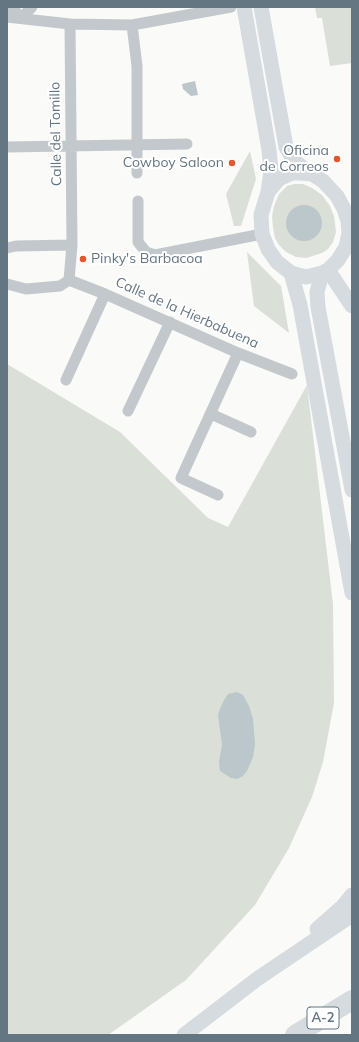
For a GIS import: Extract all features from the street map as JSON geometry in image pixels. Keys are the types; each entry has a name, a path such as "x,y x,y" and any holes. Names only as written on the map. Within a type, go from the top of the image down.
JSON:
{"highway":[{"name":"A-2","path":"295,1035 352,1000"}],"main road":[{"path":"244,7 269,150 271,171 268,192 260,215 262,234 268,249 277,262 291,273 306,277 325,271 338,260 351,233 348,221 348,210 323,181 294,161 286,147 261,7"},
{"path":"268,192 279,179 292,173 312,174"},
{"path":"325,271 352,306"},
{"path":"325,271 317,292 318,307 352,490"},
{"path":"291,273 300,304 352,593"},
{"path":"257,979 285,952 315,931 343,906 352,895"},
{"path":"184,1035 257,979 352,915"}],"street":[{"path":"12,7 21,18"},
{"path":"21,18 32,7"},
{"path":"7,17 70,24 132,25 231,7"},
{"name":"Calle del Tomillo","path":"69,280 72,245 70,24"},
{"path":"132,25 137,66 137,173"},
{"path":"7,147 187,144"},
{"path":"138,201 138,242 146,252 155,255 262,234"},
{"path":"7,248 16,246 72,245"},
{"path":"7,284 26,289 60,286 69,280"},
{"name":"Calle de la Hierbabuena","path":"69,280 170,322 238,353 292,374"},
{"path":"66,380 105,294"},
{"path":"128,411 170,322"},
{"path":"218,495 181,478 238,353"},
{"path":"211,414 251,432"}],"shaded area":[{"path":"315,7 352,7 352,63 330,66 322,18 317,18"},
{"path":"195,81 198,95 191,96 183,89 182,84"},
{"path":"250,151 256,179 241,226 234,226 226,194"},
{"path":"303,184 322,195 330,206 334,216 336,232 333,242 328,249 322,253 306,258 296,257 286,252 275,238 273,228 272,216 279,194 287,186"},
{"path":"307,205 317,210 321,216 321,230 317,236 311,240 301,241 291,236 287,230 286,220 291,210 297,206"},
{"path":"247,252 281,286 289,333 254,306"},
{"path":"7,364 120,432 208,518 228,527 307,385 333,604 334,703 323,762 312,797 289,848 255,905 186,980 108,1035 7,1035"},
{"path":"237,692 243,695 249,706 253,719 255,744 253,757 247,771 243,776 237,779 231,778 220,771 219,762 222,745 218,714 228,694"}],"place":[{"name":"Oficina de Correos","path":"337,159"},
{"name":"Cowboy Saloon","path":"232,163"},
{"name":"Pinky's Barbacoa","path":"83,259"}]}
